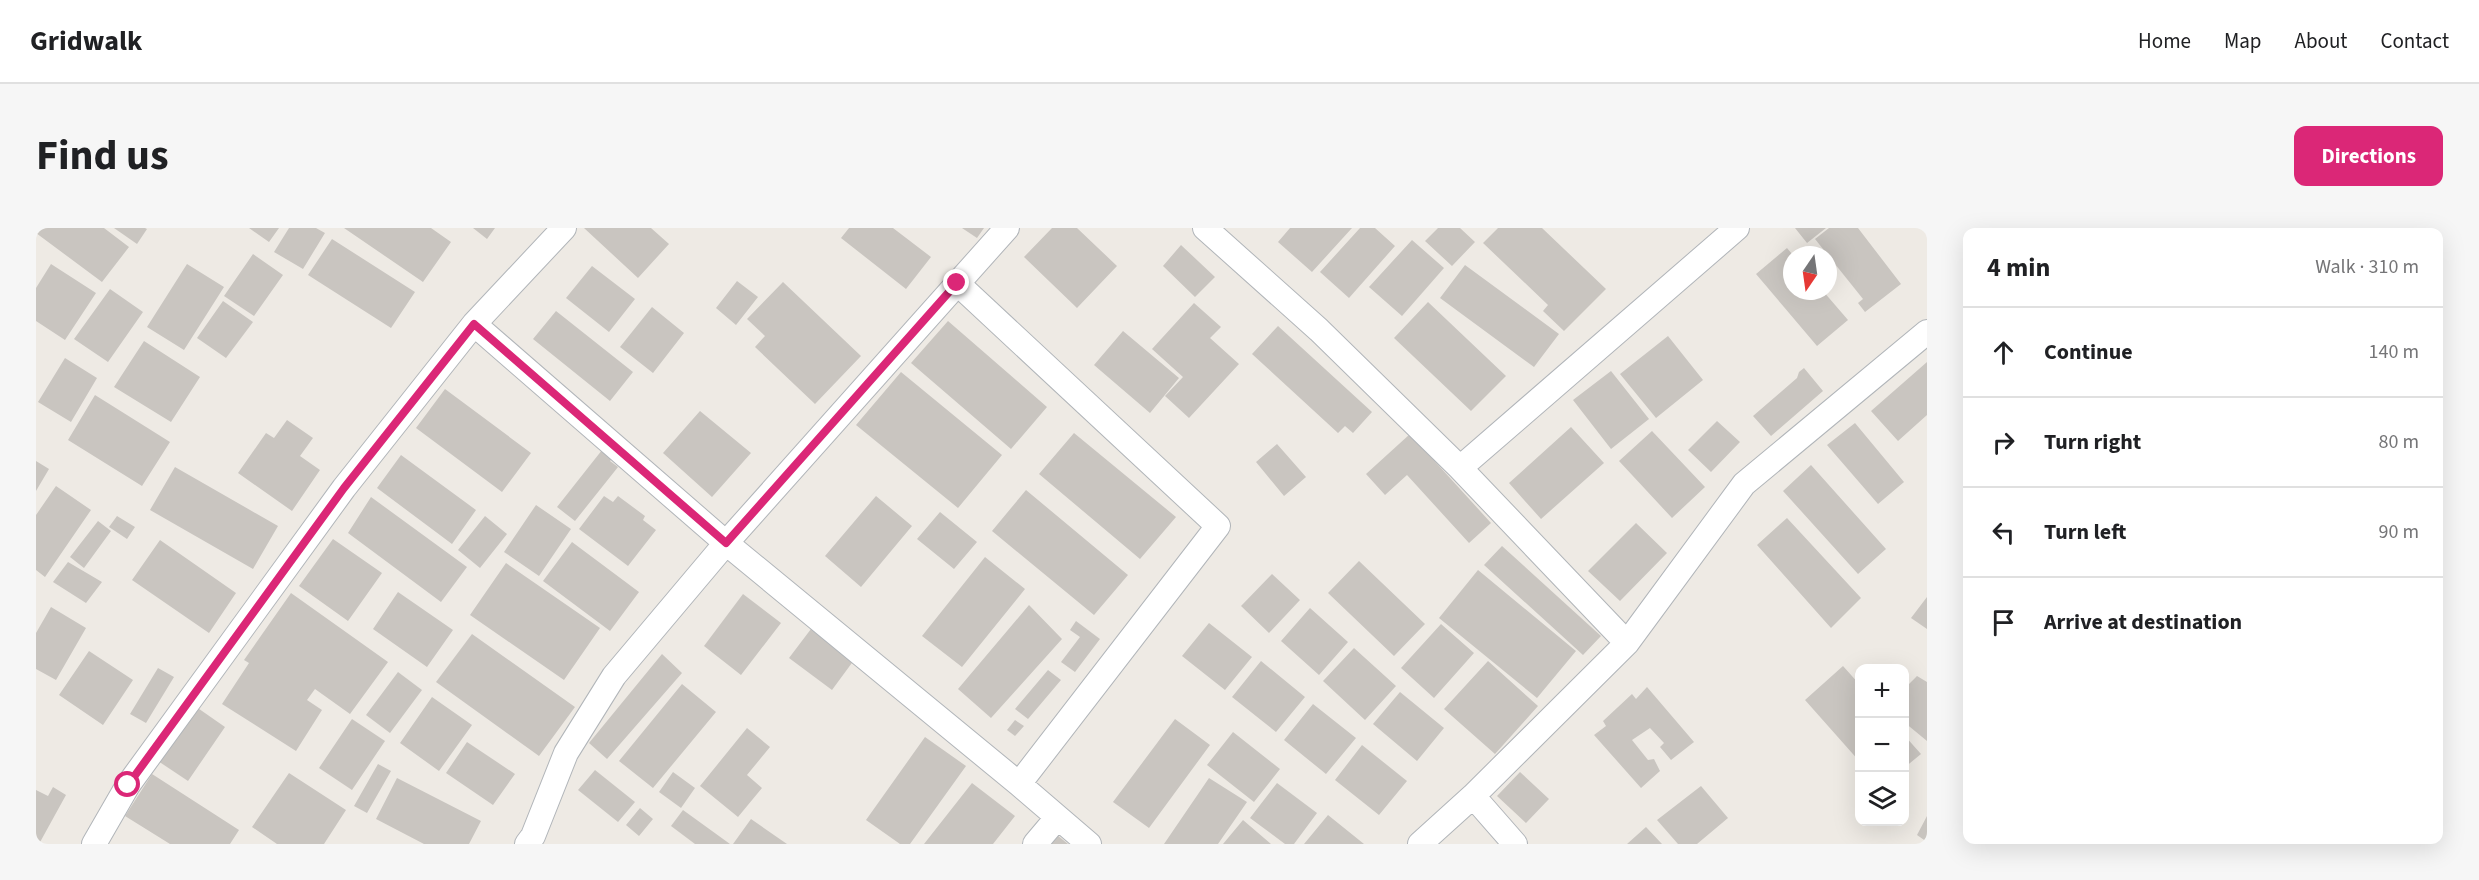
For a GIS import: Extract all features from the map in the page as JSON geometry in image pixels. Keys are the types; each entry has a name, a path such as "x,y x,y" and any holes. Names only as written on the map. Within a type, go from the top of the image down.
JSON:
{"street":[{"path":"94,844 128,785 337,498 474,324 564,228"},
{"path":"536,841 566,753 614,676 726,543 1007,228"},
{"path":"1205,228 1319,330 1460,468 1627,643"},
{"path":"1460,468 1737,228"},
{"path":"957,283 1218,526 1019,784"},
{"path":"474,324 726,543 1089,844"},
{"path":"1420,844 1473,796 1627,643 1744,484 1927,332"},
{"path":"1473,796 1515,844"},
{"path":"1035,844 1057,818"}],"building":[{"path":"36,228 104,228 129,247 102,282 36,233"},
{"path":"114,228 145,228 147,229 137,244"},
{"path":"249,228 279,228 269,242"},
{"path":"289,228 316,228 325,233 303,269 274,252"},
{"path":"344,228 431,228 451,242 423,282"},
{"path":"473,228 495,228 487,239"},
{"path":"584,228 651,228 669,244 638,278"},
{"path":"849,228 893,228 931,257 906,289 841,238"},
{"path":"962,228 984,228 977,238"},
{"path":"1052,228 1077,228 1117,266 1077,308 1024,257"},
{"path":"1290,228 1352,228 1312,272 1278,242"},
{"path":"1360,228 1375,228 1395,246 1349,298 1320,272"},
{"path":"1438,228 1460,228 1475,242 1452,266 1425,241"},
{"path":"1498,228 1542,228 1606,289 1564,331 1543,311 1548,305 1483,243"},
{"path":"1795,228 1826,228 1807,243"},
{"path":"1829,228 1858,228 1901,284 1865,312 1858,303 1863,299 1837,266 1837,246 1821,246 1815,239"},
{"path":"332,239 415,292 391,328 308,275"},
{"path":"1412,240 1444,268 1402,316 1369,287"},
{"path":"1181,245 1215,277 1195,297 1163,266"},
{"path":"1783,251 1783,300 1831,300 1848,320 1817,346 1756,274"},
{"path":"253,254 283,275 254,316 224,296"},
{"path":"51,264 96,293 65,340 36,321 36,288"},
{"path":"187,264 224,287 184,350 147,327"},
{"path":"1465,265 1559,334 1534,367 1440,298"},
{"path":"592,266 635,299 609,332 566,298"},
{"path":"737,281 758,297 736,325 716,308"},
{"path":"783,282 861,356 815,404 755,347 765,336 747,319"},
{"path":"110,289 143,312 108,362 74,339"},
{"path":"223,301 253,322 226,358 197,338"},
{"path":"1428,302 1506,376 1471,411 1394,338"},
{"path":"1194,303 1221,327 1210,338 1239,364 1189,418 1165,396 1183,377 1152,349"},
{"path":"652,307 684,333 653,373 620,347"},
{"path":"556,311 633,372 610,401 533,339"},
{"path":"948,321 1047,407 1011,449 911,363"},
{"path":"1278,326 1372,412 1353,433 1345,426 1338,433 1252,354"},
{"path":"1123,331 1179,378 1150,413 1094,365"},
{"path":"1668,336 1703,380 1656,418 1620,374"},
{"path":"144,341 200,377 171,422 114,387"},
{"path":"65,358 97,378 71,422 38,402"},
{"path":"1927,362 1927,415 1898,441 1871,411"},
{"path":"1804,368 1823,391 1771,436 1753,416 1797,378 1799,372"},
{"path":"1611,371 1649,419 1611,449 1573,400"},
{"path":"901,372 1002,455 958,508 856,425"},
{"path":"445,389 531,453 502,492 416,428"},
{"path":"95,395 170,442 142,486 68,440"},
{"path":"700,411 751,453 712,497 663,453"},
{"path":"287,420 313,438 300,456 320,470 292,511 238,473 266,433 274,438"},
{"path":"1717,421 1740,442 1711,472 1688,450"},
{"path":"1855,423 1904,482 1878,504 1827,445"},
{"path":"1571,427 1604,463 1541,519 1509,483"},
{"path":"1652,431 1705,487 1672,518 1619,461"},
{"path":"1074,433 1176,517 1140,559 1039,474"},
{"path":"1410,434 1491,523 1469,543 1407,475 1385,495 1366,474"},
{"path":"1277,444 1306,477 1284,496 1256,462"},
{"path":"606,445 617,453 610,461 618,467 575,521 557,507"},
{"path":"401,455 476,510 452,544 377,488"},
{"path":"36,461 49,469 36,491"},
{"path":"1811,465 1886,549 1858,574 1783,491"},
{"path":"175,467 278,526 253,569 150,510"},
{"path":"56,486 91,510 45,577 36,570 36,515"},
{"path":"1026,490 1128,575 1094,615 992,531"},
{"path":"604,496 613,502 618,496 645,516 643,520 656,530 628,566 579,529"},
{"path":"876,496 912,526 861,587 825,556"},
{"path":"371,497 467,567 441,602 348,533"},
{"path":"536,505 571,529 539,576 504,552"},
{"path":"940,512 977,542 954,569 917,539"},
{"path":"117,516 135,527 127,539 109,527"},
{"path":"485,516 507,534 480,568 458,550"},
{"path":"1787,518 1861,598 1831,628 1757,545"},
{"path":"98,521 111,531 84,568 70,557"},
{"path":"1636,523 1667,553 1620,601 1588,571"},
{"path":"333,539 382,573 348,621 299,586"},
{"path":"160,540 236,593 209,633 132,580"},
{"path":"572,542 639,592 610,631 543,581"},
{"path":"1502,546 1601,636 1583,655 1484,565"},
{"path":"985,557 1025,589 962,667 922,636"},
{"path":"1359,561 1425,624 1394,656 1328,593"},
{"path":"68,562 102,582 86,603 53,582"},
{"path":"506,563 600,628 564,680 470,615"},
{"path":"1478,570 1576,651 1537,698 1439,618"},
{"path":"1272,574 1300,600 1269,633 1241,606"},
{"path":"398,592 453,630 427,667 373,629"},
{"path":"291,593 388,662 350,714 315,689 307,700 322,710 296,751 222,704 249,663 244,660"},
{"path":"743,594 781,623 741,675 704,646"},
{"path":"1927,597 1927,629 1911,618"},
{"path":"1029,605 1062,639 991,718 958,689"},
{"path":"51,607 86,628 56,680 36,669 36,633"},
{"path":"1310,608 1348,642 1319,675 1281,641"},
{"path":"1076,621 1100,639 1075,672 1061,662 1080,637 1070,630"},
{"path":"1209,623 1252,657 1225,690 1182,656"},
{"path":"1441,624 1474,653 1434,698 1401,668"},
{"path":"814,625 857,656 832,690 789,658"},
{"path":"472,634 575,707 539,756 436,682"},
{"path":"1354,648 1396,686 1365,720 1323,681"},
{"path":"89,651 133,680 103,725 59,695"},
{"path":"662,654 682,673 607,759 589,743"},
{"path":"1261,661 1305,697 1276,732 1232,697"},
{"path":"1488,661 1538,706 1495,754 1444,709"},
{"path":"1843,666 1855,679 1855,756 1805,700"},
{"path":"158,668 174,677 146,723 130,714"},
{"path":"1048,670 1061,680 1028,719 1015,709"},
{"path":"398,672 422,690 390,733 366,715"},
{"path":"1917,676 1927,682 1927,741 1909,726 1909,684"},
{"path":"682,684 716,712 653,788 619,761"},
{"path":"1647,687 1694,742 1671,760 1660,747 1664,743 1650,728 1632,740 1648,760 1654,759 1660,771 1641,788 1594,735 1606,726 1603,721 1632,694 1636,699"},
{"path":"1400,692 1444,728 1417,761 1373,724"},
{"path":"432,697 472,725 439,771 400,743"},
{"path":"192,704 225,727 188,781 155,759"},
{"path":"1313,704 1356,738 1326,774 1284,740"},
{"path":"352,719 385,741 352,790 319,768"},
{"path":"1175,719 1210,745 1149,828 1113,802"},
{"path":"1015,720 1024,726 1015,736 1007,730"},
{"path":"747,728 770,747 747,775 762,788 738,817 700,786"},
{"path":"1233,732 1280,769 1254,802 1207,765"},
{"path":"925,737 966,766 910,844 900,844 866,820"},
{"path":"1909,741 1921,754 1909,764"},
{"path":"467,742 515,774 493,805 446,773"},
{"path":"1362,745 1407,781 1379,815 1335,780"},
{"path":"378,764 391,771 367,813 354,806"},
{"path":"595,770 635,802 618,822 578,790"},
{"path":"673,772 695,788 681,808 659,792"},
{"path":"1520,772 1549,799 1526,823 1497,796"},
{"path":"289,773 346,810 324,844 277,844 252,827"},
{"path":"152,774 239,830 230,844 170,844 125,816"},
{"path":"397,778 481,821 469,844 424,844 376,819"},
{"path":"1209,778 1247,802 1218,844 1164,844"},
{"path":"972,783 1015,816 993,844 924,844"},
{"path":"1277,783 1317,813 1294,844 1285,844 1250,818"},
{"path":"1701,786 1728,818 1697,844 1678,844 1657,820"},
{"path":"53,787 66,795 39,844 36,843 36,790 48,796"},
{"path":"640,808 653,819 639,836 626,825"},
{"path":"683,810 730,844 695,844 671,826"},
{"path":"1328,815 1364,844 1304,844"},
{"path":"1927,816 1927,842 1917,835"},
{"path":"751,819 787,844 733,844"},
{"path":"1243,820 1271,844 1223,844"},
{"path":"1646,827 1662,844 1627,844"},
{"path":"1057,835 1068,844 1050,844"}],"route":[{"path":"128,785 344,488 474,324 726,543 957,283"}]}
